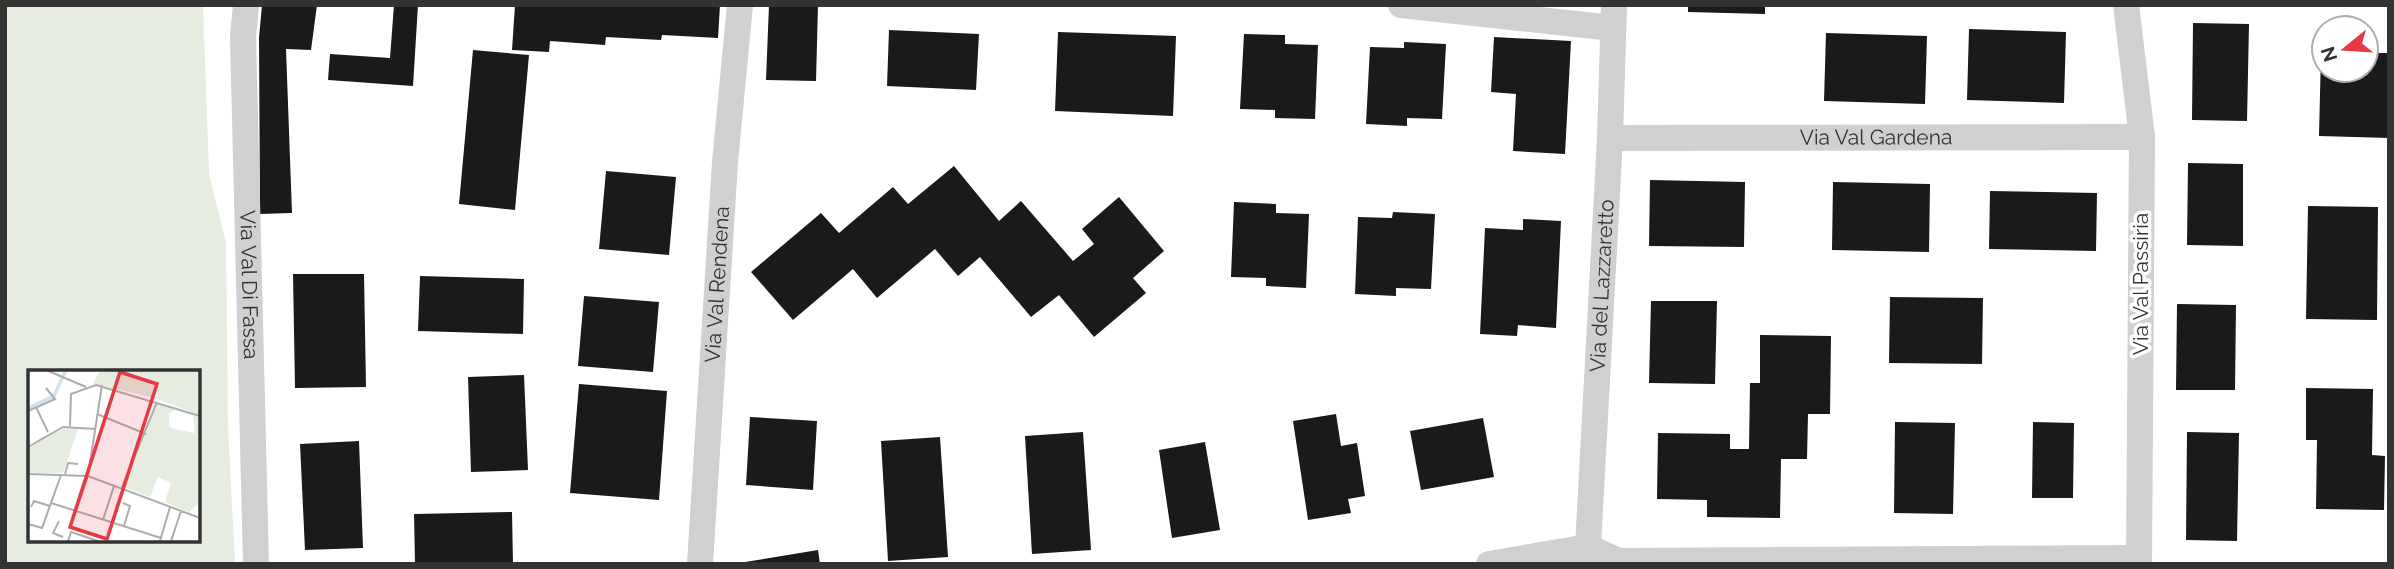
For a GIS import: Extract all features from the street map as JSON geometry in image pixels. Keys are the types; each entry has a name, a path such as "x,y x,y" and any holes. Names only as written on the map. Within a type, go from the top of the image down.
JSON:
{"street":[{"name":"Via Val Di Fassa","path":"246,5 243,37 256,564"},
{"name":"Via Val Rendena","path":"700,564 725,162 740,5"},
{"path":"1401,5 1613,17"},
{"name":"Via Val Passiria","path":"2126,5 2142,138 2139,561"},
{"name":"Via del Lazzaretto","path":"1590,555 1610,138 1613,17"},
{"name":"Via Val Gardena","path":"1610,138 2142,138"},
{"path":"1489,564 1590,555 1619,561 2139,561"}],"shaded area":[{"path":"5,5 203,5 209,174 226,242 228,425 235,564 5,564"}],"building":[{"path":"262,5 317,5 311,50 286,49 292,213 260,214 259,38"},
{"path":"394,5 418,5 413,86 328,80 330,54 390,58"},
{"path":"515,5 720,5 718,38 662,35 661,40 606,37 605,45 550,41 549,52 512,50"},
{"path":"769,5 818,5 816,81 766,80"},
{"path":"1688,5 1765,5 1765,14 1688,12"},
{"path":"2193,23 2249,24 2247,121 2192,120"},
{"path":"1969,29 2066,32 2064,103 1967,100"},
{"path":"889,30 979,34 976,90 887,86"},
{"path":"1058,32 1176,36 1173,116 1055,111"},
{"path":"1826,33 1927,36 1925,104 1824,101"},
{"path":"1244,34 1285,35 1285,44 1318,45 1315,119 1275,118 1275,110 1240,109"},
{"path":"1494,37 1571,41 1565,154 1513,151 1516,94 1491,92"},
{"path":"1404,42 1446,44 1442,119 1407,118 1407,126 1366,124 1370,47 1404,48"},
{"path":"473,50 529,55 515,210 459,204"},
{"path":"2380,53 2389,53 2389,138 2319,136 2320,84 2380,84"},
{"path":"2188,163 2243,164 2243,246 2187,245"},
{"path":"954,166 999,221 1021,201 1073,261 1094,244 1082,229 1119,197 1164,251 1133,278 1146,293 1094,337 1059,295 1031,317 980,257 958,276 935,249 877,298 853,269 793,320 751,272 821,213 839,233 893,187 908,204"},
{"path":"606,171 676,177 669,255 599,249"},
{"path":"1650,180 1745,182 1744,247 1649,246"},
{"path":"1833,182 1930,184 1929,252 1832,250"},
{"path":"1990,191 2097,193 2096,251 1989,249"},
{"path":"1234,202 1276,204 1276,213 1309,214 1306,288 1266,286 1266,278 1231,277"},
{"path":"2308,206 2378,207 2377,320 2306,319"},
{"path":"1393,212 1435,214 1431,289 1396,288 1396,296 1355,294 1358,217 1392,218"},
{"path":"1523,219 1561,221 1556,328 1518,325 1517,336 1480,334 1485,228 1523,230"},
{"path":"293,274 364,274 366,387 295,388"},
{"path":"420,276 524,279 523,334 418,331"},
{"path":"584,296 659,302 653,372 578,366"},
{"path":"1890,297 1983,298 1982,364 1889,363"},
{"path":"1651,301 1717,301 1715,384 1649,383"},
{"path":"2177,304 2236,305 2235,390 2176,390"},
{"path":"1760,335 1831,336 1830,414 1808,414 1807,459 1781,459 1780,518 1707,517 1707,500 1657,499 1658,433 1730,434 1730,449 1749,449 1750,383 1760,383"},
{"path":"524,375 528,470 471,472 468,377"},
{"path":"579,384 667,391 659,500 570,493"},
{"path":"2306,388 2373,389 2372,455 2385,456 2384,510 2316,509 2317,440 2306,440"},
{"path":"1336,414 1341,446 1357,443 1365,496 1348,499 1351,513 1308,520 1293,421"},
{"path":"750,417 817,421 813,490 746,485"},
{"path":"1483,418 1494,477 1421,490 1410,431"},
{"path":"1895,422 1955,423 1953,514 1894,513"},
{"path":"2033,422 2074,423 2073,498 2032,498"},
{"path":"1083,432 1091,550 1032,554 1025,436"},
{"path":"2187,432 2239,433 2237,541 2186,540"},
{"path":"940,437 948,557 888,561 881,441"},
{"path":"359,441 363,548 305,550 300,444"},
{"path":"1205,442 1220,530 1172,538 1159,450"},
{"path":"512,512 513,564 415,564 414,514"},
{"path":"818,550 820,564 745,564 745,562"}]}
